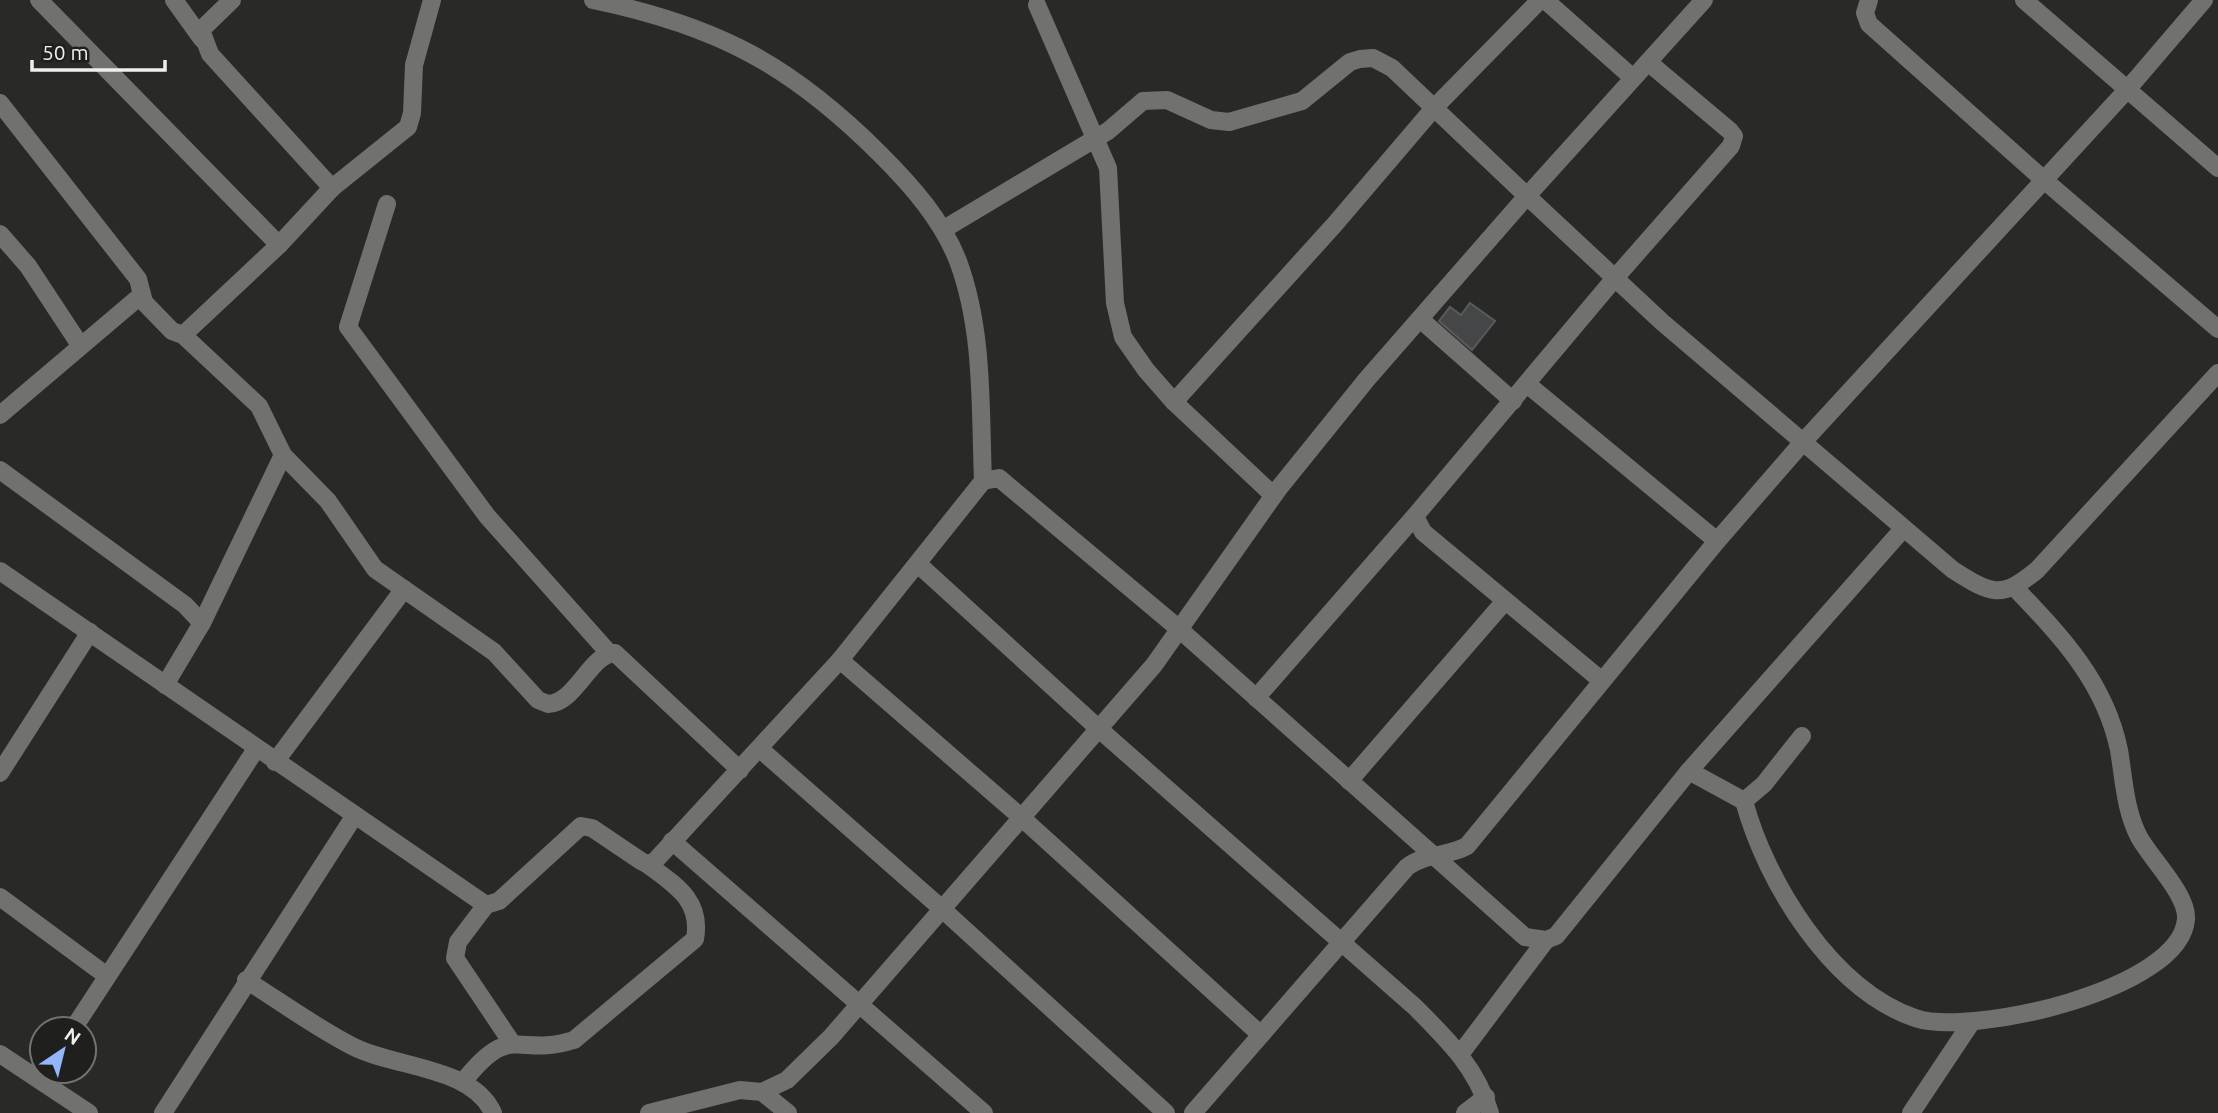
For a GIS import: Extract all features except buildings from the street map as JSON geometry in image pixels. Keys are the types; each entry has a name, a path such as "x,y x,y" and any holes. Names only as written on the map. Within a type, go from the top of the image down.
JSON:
{"street":[{"path":"39,0 279,245"},
{"path":"174,0 210,54 332,188"},
{"path":"202,39 201,30 205,23 232,0"},
{"path":"183,335 279,245 332,188 408,127 412,113 411,80 432,0"},
{"path":"593,0 673,20 768,61 814,92 900,173 944,229 959,264 974,320 980,386 983,481 840,660 654,862 647,864"},
{"path":"1174,402 1335,224 1434,108 1542,0 1633,78"},
{"path":"649,1113 714,1094 740,1090 762,1092 787,1080 807,1063 1154,665 1273,495 1420,319 1704,0"},
{"path":"1869,0 1864,13 1869,24 2044,180 2218,329"},
{"path":"2024,0 2218,168"},
{"path":"1192,1113 1407,867 1419,858 1454,853 1467,846 1717,541 1803,442 2126,91 2204,0"},
{"path":"1037,5 1108,168 1115,303 1123,337 1146,370 1174,402 1273,495"},
{"path":"944,229 1095,136 1108,131 1134,106 1153,99 1167,100 1221,122 1287,107 1301,101 1350,62 1360,58 1382,61 1615,278 1903,529 1953,570 1994,591 2015,588 2037,570 2218,373"},
{"path":"1256,698 1731,146 1734,136 1648,62"},
{"path":"0,103 138,279 143,298 172,331 183,335 260,406 283,455 328,501 375,569 494,652 538,700 548,704 562,701 609,653"},
{"path":"387,204 348,327 486,516 609,653 624,659 740,770"},
{"path":"0,234 21,257 80,345"},
{"path":"0,415 134,299 143,298"},
{"path":"1420,319 1513,401"},
{"path":"1527,384 1717,541"},
{"path":"165,685 202,623 283,455"},
{"path":"0,470 185,605 202,623"},
{"path":"983,481 999,478 1178,628 1525,937 1546,940 1556,936 1689,772 1903,529"},
{"path":"1415,516 1423,532 1602,681"},
{"path":"918,564 1099,729 1415,1007 1461,1053 1488,1105 1465,1113"},
{"path":"0,571 486,905"},
{"path":"1689,772 1744,801 1765,863 1781,890 1822,947 1856,984 1886,1005 1916,1019 1946,1024 1972,1023 2044,1008 2126,983 2169,950 2182,932 2186,919 2183,903 2138,836 2131,817 2118,749 2102,697 2082,662 2015,588"},
{"path":"275,762 404,589"},
{"path":"1349,780 1505,601"},
{"path":"0,773 90,632"},
{"path":"840,660 1021,818 1261,1035"},
{"path":"1744,801 1764,784 1802,736"},
{"path":"81,1015 256,749"},
{"path":"760,749 942,908 1166,1113"},
{"path":"163,1113 246,980 355,815"},
{"path":"463,1082 481,1059 496,1048 512,1043 558,1045 574,1040 695,939 696,916 687,895 647,864 592,828 581,825 499,901 486,905 458,942 455,958 512,1043"},
{"path":"672,841 984,1113"},
{"path":"0,897 107,976"},
{"path":"1461,1053 1546,940"},
{"path":"246,980 371,1055 463,1082 480,1092 493,1113"},
{"path":"1910,1113 1972,1023"},
{"path":"0,1054 28,1068"},
{"path":"54,1085 89,1113"},
{"path":"762,1092 788,1113"}]}
